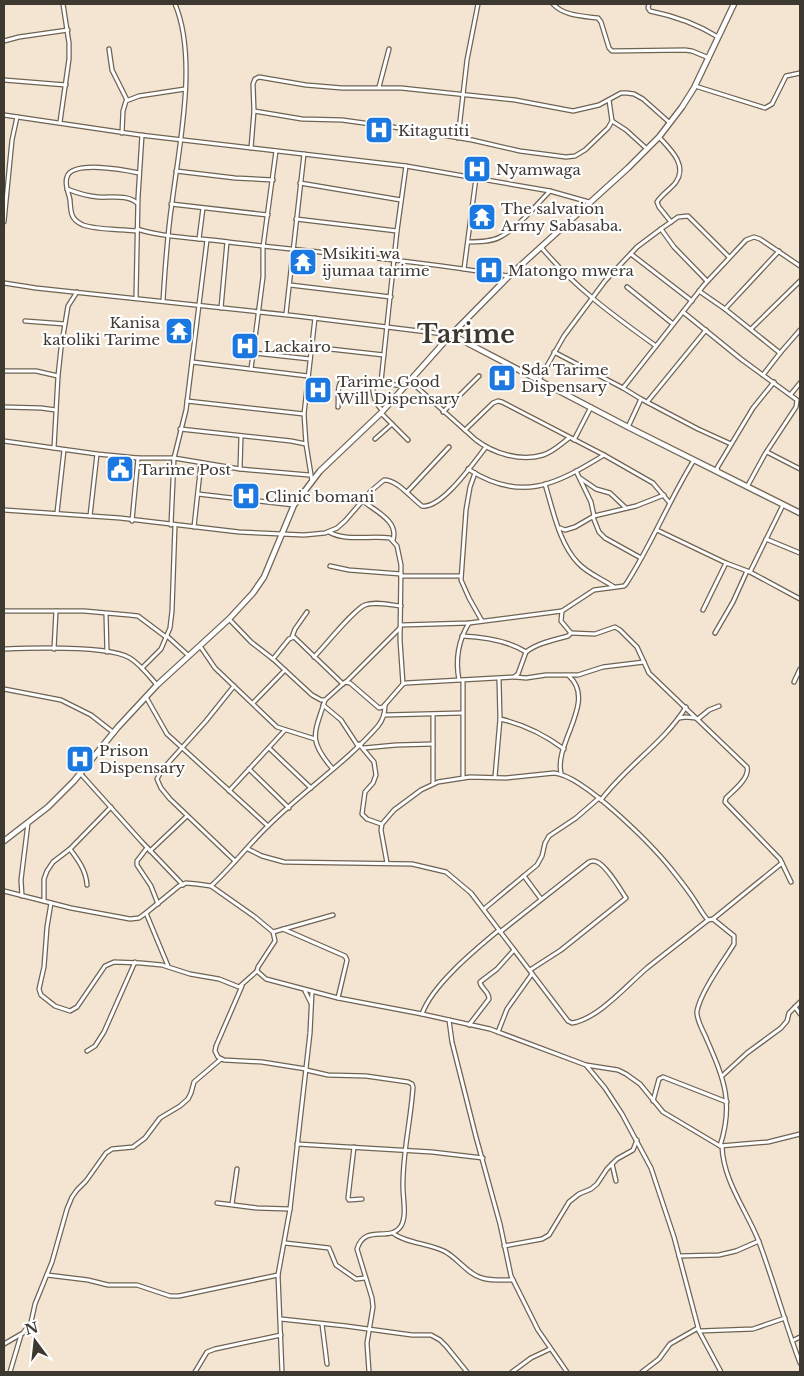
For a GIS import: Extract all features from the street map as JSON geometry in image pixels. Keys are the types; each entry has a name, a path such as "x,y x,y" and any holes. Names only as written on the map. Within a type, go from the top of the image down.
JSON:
{"main road":[{"path":"4,841 48,808 157,685 229,619 253,593 264,577 294,504 350,441 382,412 509,276 659,137 695,86 734,4"},
{"path":"452,335 800,513"}],"street":[{"path":"60,122 69,59 68,30 63,4"},
{"path":"163,302 168,235 181,139 184,89 185,41 175,4"},
{"path":"458,138 467,60 478,4"},
{"path":"553,4 569,14 598,18 612,52 685,50 709,58"},
{"path":"649,4 648,8 650,11 692,23 718,38"},
{"path":"4,41 68,30"},
{"path":"109,49 112,70 127,100 123,111 122,133"},
{"path":"379,87 389,49"},
{"path":"695,86 764,108 774,100 786,76 800,73"},
{"path":"251,148 254,111 253,84 255,79 259,78 327,87 401,88 515,100 573,111 599,105 621,94 634,94 643,99 670,123"},
{"path":"4,80 66,85"},
{"path":"127,100 139,96 184,89"},
{"path":"254,111 302,119 367,123 458,138 520,151 566,157 575,156 585,150 608,128 612,121 609,100"},
{"path":"4,115 60,122 122,133 406,166 550,191 589,202"},
{"path":"4,222 7,184 17,116"},
{"path":"612,121 626,130 647,149"},
{"path":"136,298 139,172 142,135"},
{"path":"659,137 674,155 679,163 680,170 676,181 657,202 671,222"},
{"path":"251,369 276,151"},
{"path":"286,315 304,154"},
{"path":"381,382 406,166"},
{"path":"139,172 86,167 78,168 68,175 66,180 70,212 76,220 90,226 464,269 509,276"},
{"path":"176,171 235,178 273,180"},
{"path":"464,269 476,178"},
{"path":"300,183 401,200"},
{"path":"67,189 98,197 130,199 138,203"},
{"path":"468,242 486,241 500,237 522,219 550,191"},
{"path":"172,204 268,215"},
{"path":"199,239 203,208"},
{"path":"539,380 554,352 591,298 630,254 678,217 688,216 729,257"},
{"path":"296,219 397,231"},
{"path":"661,229 674,247 707,281"},
{"path":"623,388 707,281 750,238 760,239 800,266"},
{"path":"142,668 161,649 167,637 172,611 174,458 187,401 207,240"},
{"path":"221,308 227,242"},
{"path":"540,247 591,298 656,346"},
{"path":"725,309 779,251"},
{"path":"630,254 692,301"},
{"path":"751,329 800,281"},
{"path":"4,283 452,335"},
{"path":"290,285 391,297"},
{"path":"627,287 673,324"},
{"path":"699,291 725,309 780,353"},
{"path":"54,448 58,376 65,324 68,306 77,292"},
{"path":"683,312 740,359 797,400 796,408 747,487"},
{"path":"312,482 309,474 304,414 315,318"},
{"path":"25,321 65,324"},
{"path":"648,401 706,330"},
{"path":"763,375 800,330"},
{"path":"796,335 800,339"},
{"path":"312,347 384,354"},
{"path":"554,352 698,429 731,444"},
{"path":"253,353 310,359"},
{"path":"192,362 308,376"},
{"path":"4,371 36,371 58,376"},
{"path":"443,412 479,376"},
{"path":"338,408 339,387 343,379 408,384 486,447 514,456 542,455 553,450 569,438"},
{"path":"373,382 372,395 378,406 408,440"},
{"path":"718,472 717,468 753,408 774,382"},
{"path":"791,394 800,383"},
{"path":"628,426 642,399"},
{"path":"187,401 304,414"},
{"path":"464,430 487,407 498,401 604,455 653,483 670,502"},
{"path":"4,407 56,410"},
{"path":"574,440 591,407"},
{"path":"375,438 392,424"},
{"path":"180,429 306,444"},
{"path":"240,469 241,436"},
{"path":"4,441 97,454 138,458 174,458 240,469 309,474"},
{"path":"406,492 449,447"},
{"path":"4,510 57,513 304,536 328,532 337,528 384,480 389,480 422,506 431,505 457,484 486,447"},
{"path":"57,513 64,450"},
{"path":"767,452 800,469"},
{"path":"90,516 97,454"},
{"path":"468,469 494,483 531,488 576,471 604,455"},
{"path":"132,521 138,458"},
{"path":"332,768 318,750 314,739 325,700 401,626 469,623 562,611 594,590 624,586 694,460"},
{"path":"194,527 201,463"},
{"path":"576,471 591,502 601,535 641,558"},
{"path":"475,473 470,487 466,510 461,576 462,584 482,621"},
{"path":"580,478 596,489 610,493 626,508"},
{"path":"545,484 564,540 578,563 615,587"},
{"path":"198,494 294,504"},
{"path":"559,528 565,530 576,527 594,517 636,506 664,495"},
{"path":"362,501 391,523 395,531 393,540"},
{"path":"715,632 733,602 783,504"},
{"path":"656,530 726,563 748,571 800,599"},
{"path":"328,532 336,536 390,538 397,546 401,575 402,684"},
{"path":"766,539 800,553"},
{"path":"703,610 726,563"},
{"path":"330,566 349,570 401,575 461,576"},
{"path":"314,657 353,615 364,606 380,604 401,606"},
{"path":"4,611 120,613 138,616 189,656"},
{"path":"54,649 56,611"},
{"path":"562,611 560,621 571,633"},
{"path":"273,659 292,636 306,612"},
{"path":"106,614 107,652"},
{"path":"229,619 251,642 273,659 312,695 325,700"},
{"path":"463,778 461,680 457,663 462,636 469,623"},
{"path":"514,677 518,674 526,652 537,646 568,636 571,633 595,634 617,628 637,647 650,673 744,763 748,770 747,776 726,798 725,802 782,863 790,882"},
{"path":"292,636 344,683 350,683 378,708 383,707 402,684 406,682 526,678 546,675 569,676 590,673 603,667 644,662"},
{"path":"462,636 494,641 520,648 526,652"},
{"path":"200,646 215,668 278,727 314,739"},
{"path":"4,649 107,652 128,657 142,668 157,685"},
{"path":"794,682 800,669"},
{"path":"253,703 285,670"},
{"path":"560,774 560,761 580,694 576,683 569,676"},
{"path":"494,777 500,719 499,679"},
{"path":"234,686 162,770 157,779 161,788 187,816 235,861"},
{"path":"4,689 61,700 91,715 114,733"},
{"path":"146,697 167,734 268,826"},
{"path":"211,886 268,826 377,727 384,715 386,704"},
{"path":"323,705 341,720 358,745 364,748 374,762 376,775 365,792 362,814 367,820 382,824"},
{"path":"697,719 709,710 719,706"},
{"path":"484,908 537,865 549,836 600,799 678,718 686,707"},
{"path":"384,715 462,713"},
{"path":"433,714 433,784"},
{"path":"678,718 686,716 697,719"},
{"path":"500,719 513,722 538,733 564,749"},
{"path":"229,791 285,730"},
{"path":"364,748 433,744"},
{"path":"269,748 311,788"},
{"path":"250,769 289,808"},
{"path":"80,773 183,884"},
{"path":"387,864 381,830 382,824 388,816 408,799 433,784 463,778 506,778 560,774 578,783 600,799 651,845 708,920"},
{"path":"44,901 44,879 47,871 111,807"},
{"path":"158,904 151,886 137,865 137,861 187,816"},
{"path":"22,896 21,880 28,822"},
{"path":"70,849 82,865 87,885"},
{"path":"248,849 262,856 284,862 412,864 446,872 471,893 484,908 568,1020 575,1023 605,1005 647,968 708,920 713,919 782,863"},
{"path":"422,1014 430,1000 467,958 586,864 594,861 599,863 626,898 531,972 511,1002 498,1032"},
{"path":"524,876 542,899"},
{"path":"4,891 51,903 130,919 139,918 183,884 211,886 260,920 273,932 274,941 257,971 243,985 216,1046 216,1054 221,1059 283,1064 328,1075 366,1076 410,1083 413,1090 406,1151 403,1219 401,1226 393,1233 365,1236 359,1242 357,1249 357,1255 372,1298 373,1307 367,1343 369,1372"},
{"path":"51,903 44,967 38,989 48,1002 64,1010 77,1007 105,966 114,962 135,962 168,967 190,974 219,979 238,987 243,985"},
{"path":"146,913 168,967"},
{"path":"273,932 333,915"},
{"path":"713,919 734,936 735,941 701,999 697,1014 722,1076 728,1102 727,1123 721,1146 734,1189 759,1241 800,1362"},
{"path":"283,929 345,956 347,960 338,998"},
{"path":"469,1025 489,999 480,982 497,969 514,950"},
{"path":"87,1051 95,1046 104,1032 135,962"},
{"path":"257,971 266,978 304,990 422,1014 498,1032 586,1065 618,1070 640,1084 663,1112 721,1146 742,1146 800,1134"},
{"path":"304,990 311,1004"},
{"path":"282,1372 278,1275 290,1209 310,1033 312,992"},
{"path":"722,1076 747,1053 781,1028 787,1021 789,1013 800,1002"},
{"path":"795,1007 800,1014"},
{"path":"449,1020 452,1042 500,1224 508,1267 538,1330 567,1372"},
{"path":"4,1344 28,1329 72,1197 103,1157 112,1149 133,1147 160,1118 188,1099 194,1082 221,1059"},
{"path":"586,1065 605,1088 637,1140 656,1183 698,1329 721,1372"},
{"path":"654,1100 659,1079 663,1077 728,1102"},
{"path":"504,1246 542,1239 549,1235 569,1202 597,1184 617,1159 631,1152 637,1140"},
{"path":"297,1144 432,1152 483,1158"},
{"path":"354,1147 348,1198 349,1200 362,1198"},
{"path":"612,1164 616,1181"},
{"path":"232,1204 237,1169"},
{"path":"217,1203 257,1208 290,1209"},
{"path":"393,1233 398,1237 420,1242 446,1252 476,1276 493,1280 513,1280"},
{"path":"678,1256 719,1255 736,1251 759,1241"},
{"path":"285,1243 330,1248 338,1267 354,1279 365,1278"},
{"path":"47,1275 88,1280 108,1285 137,1285 170,1296 179,1296 278,1275"},
{"path":"642,1372 658,1359 670,1344 698,1329 753,1329 785,1318"},
{"path":"280,1319 412,1336 431,1335 446,1346 467,1372"},
{"path":"322,1324 327,1364"},
{"path":"10,1372 22,1334"},
{"path":"195,1372 207,1352 281,1335"},
{"path":"792,1341 800,1338"},
{"path":"512,1372 531,1358 550,1349"}],"place":[{"name":"Kitagutiti","path":"379,130"},
{"name":"Nyamwaga","path":"477,169"},
{"name":"The salvation Army Sabasaba.","path":"482,217"},
{"name":"Msikiti wa ijumaa tarime","path":"303,262"},
{"name":"Matongo mwera","path":"489,270"},
{"name":"Kanisa katoliki Tarime","path":"179,331"},
{"name":"Lackairo","path":"245,346"},
{"name":"Sda Tarime Dispensary","path":"502,378"},
{"name":"Tarime Good Will Dispensary","path":"318,390"},
{"name":"Tarime Post","path":"120,469"},
{"name":"Clinic bomani","path":"246,496"},
{"name":"Prison Dispensary","path":"80,759"}],"district":[{"name":"Tarime","path":"466,334"}]}
